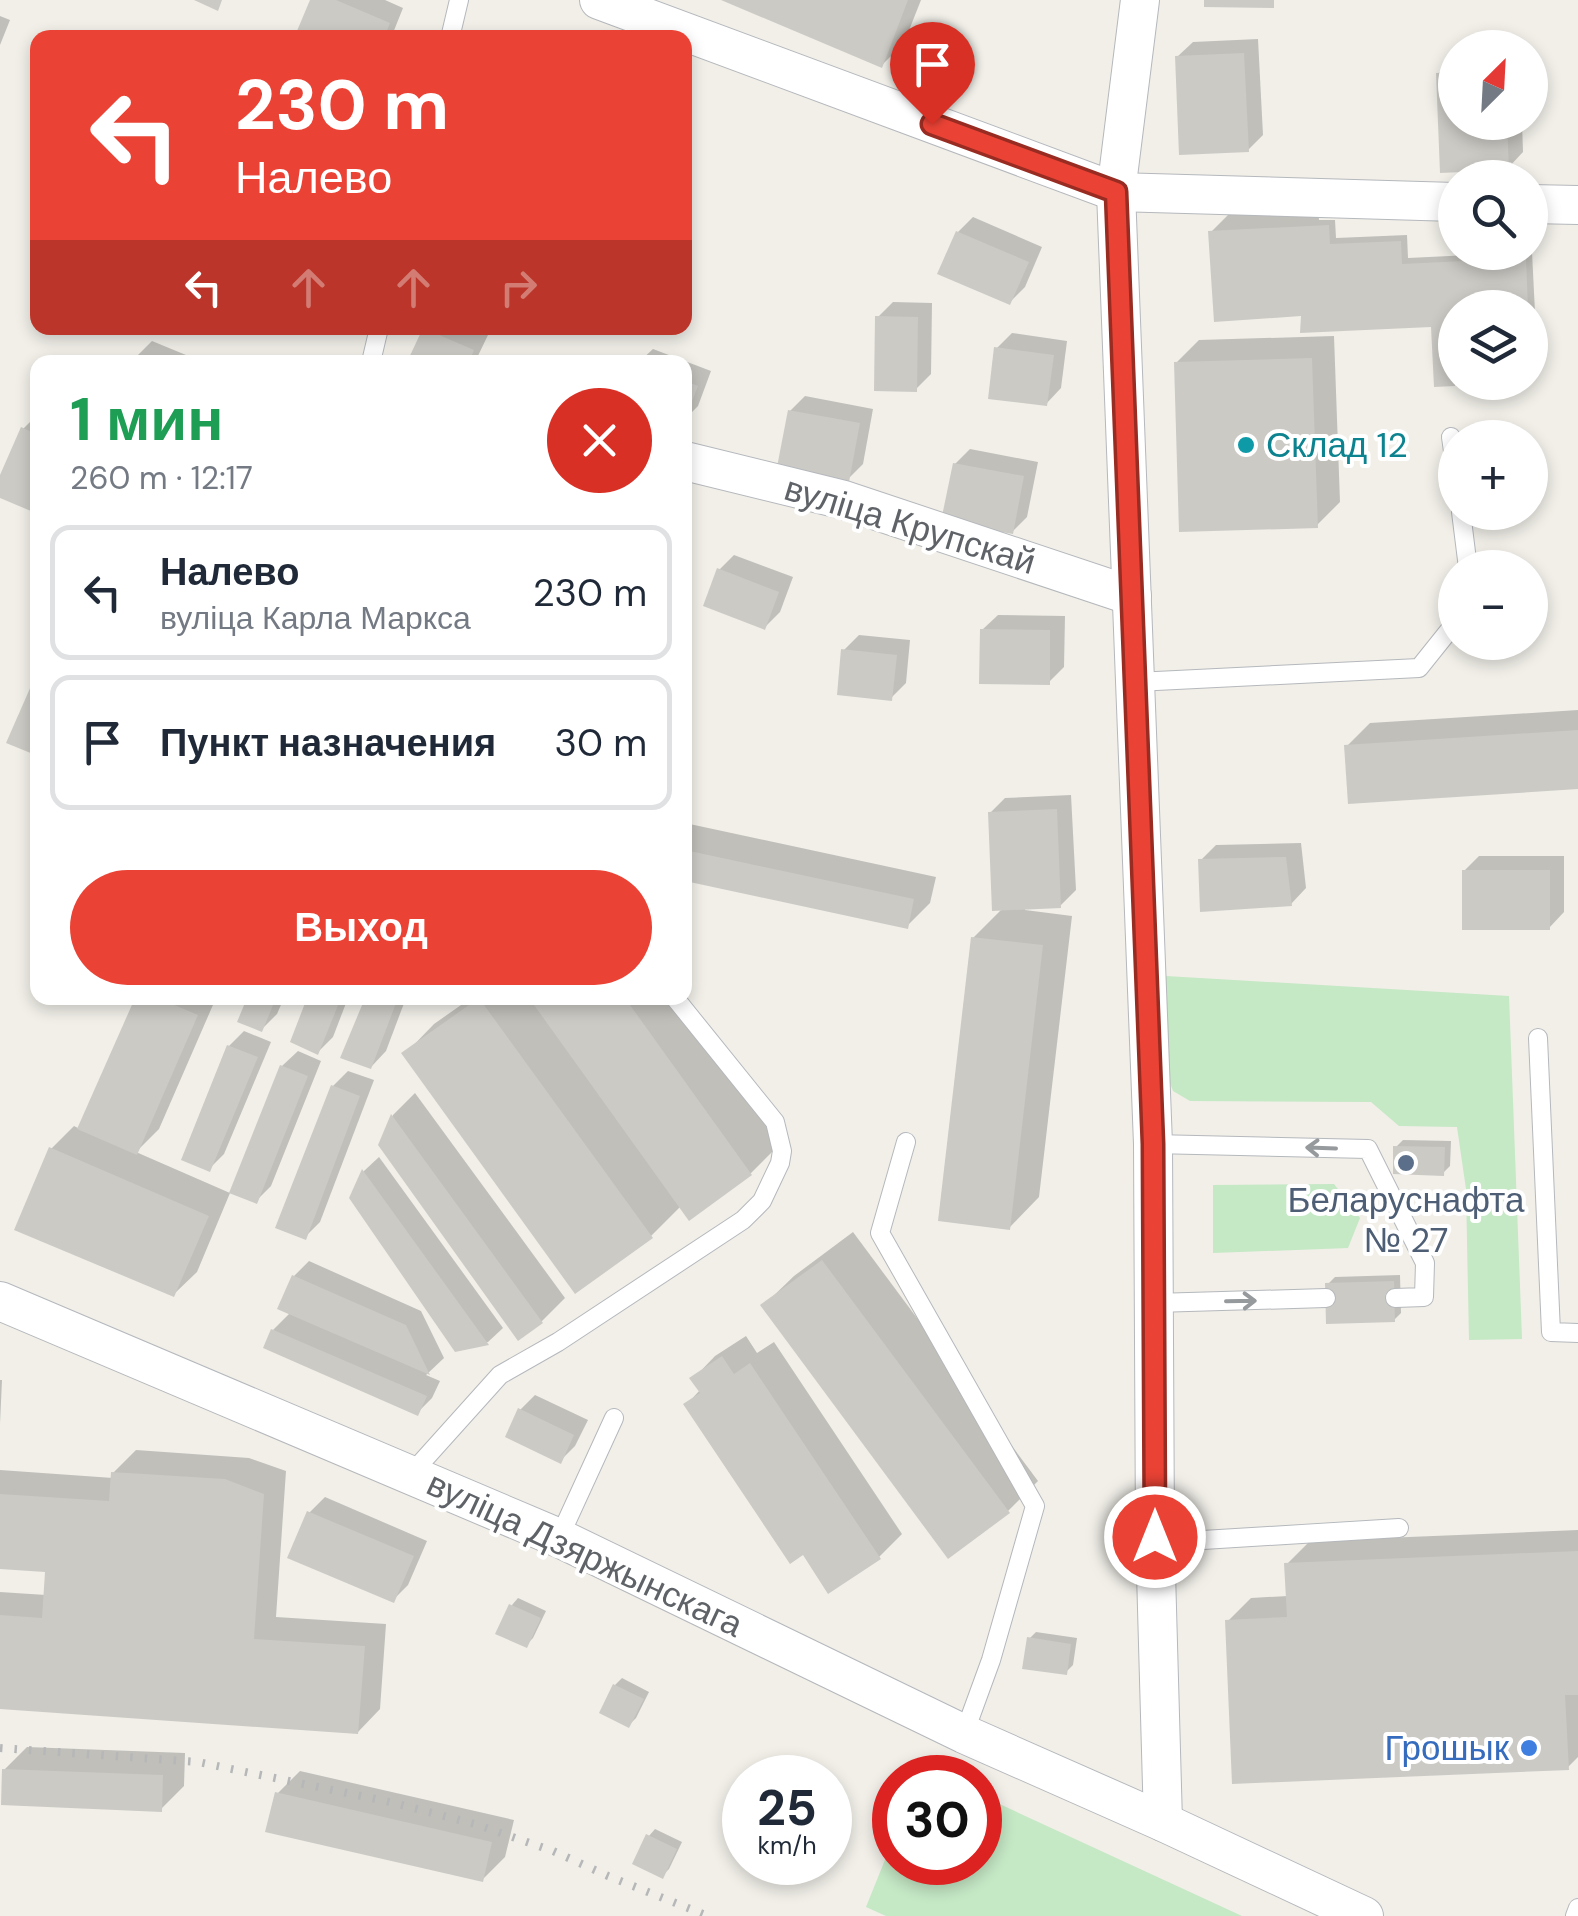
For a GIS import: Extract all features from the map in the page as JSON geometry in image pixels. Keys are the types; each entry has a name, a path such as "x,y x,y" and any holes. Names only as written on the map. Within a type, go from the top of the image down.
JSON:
{"street":[{"path":"599,0 680,30"},
{"path":"1140,0 1116,192 1153,1144 1155,1537 1163,1822"},
{"path":"692,35 1116,192 1438,201"},
{"path":"1548,205 1578,206"},
{"name":"вуліца Крупскай","path":"692,463 844,500 1132,596"},
{"name":"вуліца Дзяржынскага","path":"0,1300 559,1538 964,1734 1364,1916"}],"lane":[{"path":"452,30 459,0"},
{"path":"1136,682 1419,668 1438,644"},
{"path":"411,1474 500,1375 558,1342 743,1220 762,1200 780,1164 782,1151 775,1122 681,1005"},
{"path":"1538,1038 1551,1332 1578,1333"},
{"path":"906,1142 880,1232 1035,1506 991,1660 964,1734"},
{"path":"1153,1144 1368,1149 1426,1263 1424,1297 1395,1298"},
{"path":"1156,1303 1326,1298"},
{"path":"559,1538 614,1418"},
{"path":"1155,1537 1203,1540 1399,1528"},
{"path":"1575,1916 1578,1908"}],"green space":[{"path":"1166,976 1509,996 1522,1339 1469,1340 1466,1189 1457,1127 1399,1126 1371,1102 1190,1101 1173,1091 1165,1070"},
{"path":"1334,1184 1360,1218 1348,1248 1213,1253 1213,1185"},
{"path":"1002,1805 1242,1916 886,1916 866,1907 875,1885 1002,1885"}],"building":[{"path":"194,0 222,0 218,11"},
{"path":"310,0 336,0 390,23 387,30 297,30"},
{"path":"721,0 908,0 882,68"},
{"path":"1204,0 1274,0 1274,8 1204,7"},
{"path":"1244,53 1249,152 1179,155 1175,56"},
{"path":"1439,140 1508,140 1509,160 1439,160"},
{"path":"1329,225 1330,244 1401,241 1402,264 1438,262 1438,270 1526,270 1527,290 1438,290 1438,387 1434,387 1431,327 1300,333 1301,316 1214,322 1208,231"},
{"path":"956,231 1029,262 1010,305 937,274"},
{"path":"875,316 918,317 917,392 874,391"},
{"path":"420,335 439,335 474,350 472,355 410,355"},
{"path":"994,347 1054,355 1047,406 988,399"},
{"name":"Склад 12","path":"1312,358 1318,528 1179,532 1174,362"},
{"path":"788,410 860,423 849,482 777,467"},
{"path":"21,427 30,431 30,511 0,498 0,475"},
{"path":"953,463 1024,476 1013,534 941,521"},
{"path":"717,568 779,592 765,630 703,606"},
{"path":"980,629 1050,630 1050,685 979,684"},
{"path":"841,649 897,655 892,701 837,695"},
{"path":"30,688 30,753 6,743"},
{"path":"1578,730 1578,789 1348,804 1344,745"},
{"path":"1057,809 1061,908 992,911 988,812"},
{"path":"692,851 914,899 908,929 692,883"},
{"path":"1286,857 1292,906 1200,912 1198,859"},
{"path":"1462,870 1550,870 1550,930 1462,930"},
{"path":"971,937 1043,945 1010,1230 938,1221"},
{"path":"132,1005 174,1005 198,1015 137,1155 77,1129"},
{"path":"244,1005 273,1005 262,1032 237,1022"},
{"path":"304,1005 338,1005 318,1055 290,1042"},
{"path":"362,1005 395,1005 371,1069 340,1058"},
{"path":"469,1005 484,1005 653,1238 575,1294 401,1053"},
{"path":"534,1005 630,1005 752,1175 689,1221"},
{"path":"227,1045 258,1057 210,1172 181,1160"},
{"path":"280,1065 308,1076 257,1204 229,1193"},
{"path":"331,1085 360,1096 306,1240 275,1228"},
{"path":"391,1114 543,1323 518,1341 378,1145"},
{"path":"1393,1146 1445,1147 1444,1176 1393,1174"},
{"path":"49,1147 209,1216 174,1297 14,1230"},
{"path":"362,1169 489,1345 455,1352 349,1198"},
{"path":"822,1260 1010,1513 948,1559 760,1305"},
{"path":"292,1275 406,1325 430,1375 277,1309"},
{"path":"1394,1281 1395,1322 1326,1324 1325,1283"},
{"path":"271,1329 427,1396 418,1416 263,1348"},
{"path":"722,1356 734,1374 750,1363 881,1559 828,1594 803,1555 790,1564 683,1404 700,1393 689,1378"},
{"path":"518,1408 574,1435 561,1464 505,1437"},
{"path":"111,1472 225,1479 264,1494 254,1639 365,1646 358,1734 0,1709 0,1615 42,1618 45,1572 0,1569 0,1494 109,1501"},
{"path":"307,1511 414,1556 394,1603 287,1558"},
{"path":"1578,1551 1578,1695 1565,1695 1569,1770 1232,1784 1225,1620 1287,1617 1284,1563"},
{"path":"509,1604 541,1618 527,1648 495,1634"},
{"path":"1027,1637 1071,1644 1067,1675 1022,1669"},
{"path":"613,1684 644,1699 629,1728 599,1713"},
{"path":"2,1769 163,1775 162,1812 1,1805"},
{"path":"275,1792 492,1842 483,1882 265,1832"},
{"path":"646,1834 677,1849 663,1879 632,1864"}],"railway":[{"path":"0,1748 198,1762 390,1802 475,1824 553,1851 708,1916"}],"place":[{"name":"Склад 12","path":"1246,445"},
{"name":"Беларуснафта № 27","path":"1406,1163"},
{"name":"Грошык","path":"1529,1748"}],"route":[{"path":"932,124 1116,192 1153,1144 1155,1537"}]}
